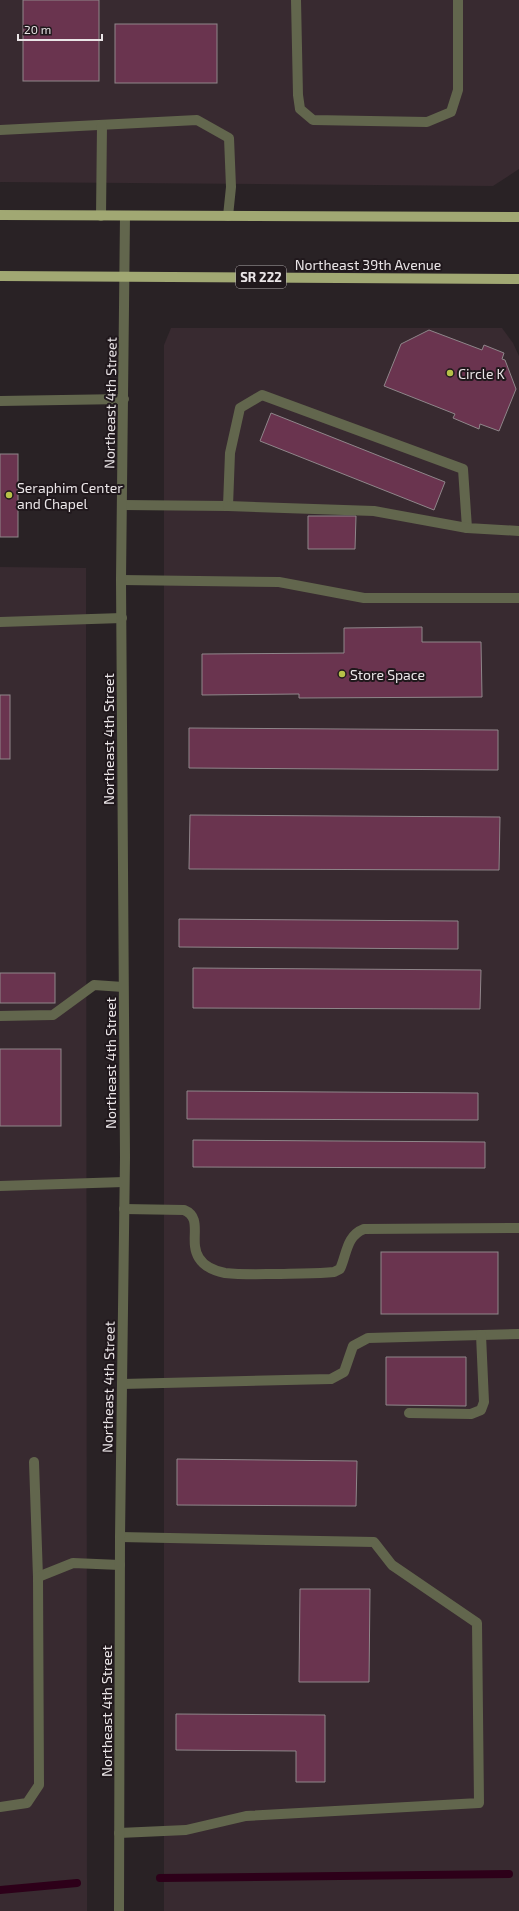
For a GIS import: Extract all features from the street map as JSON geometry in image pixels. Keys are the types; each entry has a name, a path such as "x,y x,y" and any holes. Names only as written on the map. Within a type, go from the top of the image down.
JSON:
{"main road":[{"path":"0,215 519,217"},
{"name":"Northeast 39th Avenue","path":"0,276 519,279"}],"street":[{"path":"296,0 298,95 300,110 313,120 427,122 451,112 458,90 458,0"},
{"path":"0,130 197,120 230,138 231,186 228,216"},
{"path":"101,216 102,125"},
{"name":"Northeast 4th Street","path":"119,1911 120,1537 124,1209 121,580 124,400 124,216"},
{"path":"228,506 230,453 240,408 262,395 463,469 467,528"},
{"path":"0,401 124,400"},
{"path":"122,505 228,506 374,511 467,528 519,531"},
{"path":"121,580 279,582 364,598 519,598"},
{"path":"0,622 122,618"},
{"path":"0,1016 53,1015 94,986 123,987"},
{"path":"0,1186 124,1182"},
{"path":"124,1209 177,1210 189,1212 193,1215 195,1222 194,1242 195,1250 199,1258 205,1265 224,1273 334,1272 340,1269 350,1241 355,1234 364,1229 519,1228"},
{"path":"122,1384 331,1379 344,1372 353,1346 368,1338 519,1334"},
{"path":"409,1413 471,1414 481,1410 484,1402 482,1335"},
{"path":"0,1807 27,1803 39,1785 38,1577 34,1462"},
{"path":"119,1833 186,1830 246,1816 479,1803 477,1623 392,1565 374,1542 120,1537"},
{"path":"38,1577 73,1563 120,1565"}],"shaded area":[{"path":"0,0 519,0 519,169 493,186 0,182"},
{"path":"171,328 502,328 513,343 519,356 519,1911 164,1911 164,345"},
{"path":"0,567 86,568 87,1911 0,1911"}],"building":[{"path":"23,0 99,0 99,81 23,81"},
{"path":"115,24 217,24 217,83 115,83"},
{"name":"Circle K","path":"429,330 482,350 484,345 504,353 502,359 505,360 516,389 499,431 480,424 479,429 453,418 455,414 384,386 401,344"},
{"path":"271,413 445,482 434,510 260,441"},
{"name":"Seraphim Center and Chapel","path":"0,454 18,454 18,537 0,537"},
{"path":"308,516 356,516 355,549 308,549"},
{"name":"Store Space","path":"422,627 422,642 481,642 482,697 299,698 299,694 202,695 202,654 344,653 344,628"},
{"path":"0,695 10,695 10,759 0,759"},
{"path":"189,728 498,730 498,770 189,768"},
{"path":"190,815 500,817 499,870 189,869"},
{"path":"179,919 458,921 458,949 179,947"},
{"path":"193,968 481,970 480,1009 193,1008"},
{"path":"0,973 55,973 55,1003 0,1003"},
{"path":"0,1049 61,1049 61,1126 0,1126"},
{"path":"187,1091 478,1093 478,1120 187,1119"},
{"path":"193,1140 485,1142 485,1168 193,1167"},
{"path":"381,1252 498,1252 498,1314 381,1314"},
{"path":"386,1357 466,1357 466,1406 386,1405"},
{"path":"177,1459 357,1461 356,1506 177,1505"},
{"path":"300,1589 370,1589 369,1682 299,1682"},
{"path":"176,1714 325,1715 325,1782 296,1782 296,1751 176,1750"}],"waterway":[{"path":"160,1878 509,1874"},
{"path":"0,1890 77,1883"}],"place":[{"name":"Circle K","path":"450,373"},
{"name":"Seraphim Center and Chapel","path":"9,495"},
{"name":"Store Space","path":"342,674"}]}
